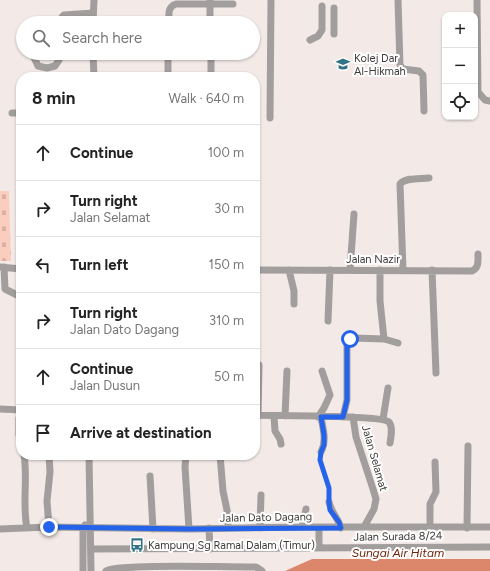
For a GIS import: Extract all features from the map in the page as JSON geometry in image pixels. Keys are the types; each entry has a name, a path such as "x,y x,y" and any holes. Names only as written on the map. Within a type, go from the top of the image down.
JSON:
{"street":[{"path":"94,0 94,16"},
{"path":"270,118 271,0"},
{"path":"398,0 400,64 403,68 419,71 423,75 424,111"},
{"path":"478,0 478,92 485,100 490,101"},
{"path":"210,2 210,16"},
{"path":"169,16 169,9 171,6 176,4 210,2 233,4"},
{"path":"310,40 321,34 322,6"},
{"path":"334,8 334,34"},
{"path":"63,16 94,13"},
{"path":"322,23 334,23"},
{"path":"35,60 38,66 47,68 55,66 59,60"},
{"path":"93,60 94,72"},
{"path":"168,60 168,72"},
{"path":"211,60 212,72"},
{"path":"403,270 400,184 401,182 408,180 429,178"},
{"path":"350,270 354,214"},
{"name":"Jalan Nazir","path":"260,270 472,271 475,270 478,265 478,254"},
{"path":"16,268 2,267 5,289 16,294"},
{"path":"289,270 294,291 294,304"},
{"path":"328,322 330,270"},
{"path":"380,270 380,301 384,339"},
{"path":"432,270 436,373"},
{"path":"343,417 347,400 347,341 354,338 384,339 398,343"},
{"path":"285,416 288,371"},
{"path":"321,452 324,445 324,435 320,417 330,395 322,371"},
{"path":"383,419 388,388"},
{"path":"0,409 16,410"},
{"name":"Jalan Selamat","path":"260,415 353,417 356,437 376,499 374,508 364,528"},
{"path":"274,416 275,431 281,444"},
{"path":"353,417 383,419 388,421 392,433 390,443"},
{"path":"467,528 468,446"},
{"path":"25,460 24,515 27,528"},
{"path":"49,460 50,472 47,501 49,527"},
{"path":"89,460 91,571"},
{"path":"186,460 189,529"},
{"path":"220,460 223,491 228,515 228,528"},
{"path":"430,528 430,504 436,492 435,462"},
{"path":"150,476 153,529"},
{"path":"260,528 261,495"},
{"path":"329,502 330,510 339,522 341,528"},
{"path":"302,527 306,509"},
{"path":"83,571 83,528 90,516"},
{"name":"Jalan Dato Dagang","path":"0,529 49,527 189,529 302,527 490,527"},
{"path":"319,527 319,548"},
{"path":"209,528 210,549"},
{"name":"Jalan Surada 8/24","path":"91,549 490,547"},
{"path":"106,571 153,566 187,569 260,569"}],"path":[{"path":"321,452 320,460 329,488 329,502"}],"green space":[{"path":"0,191 9,191 11,261 0,261"}],"shaded area":[{"path":"312,559 490,559 490,571 285,571"}],"place":[{"name":"Kolej Dar Al-Hikmah","path":"343,64"},
{"name":"Kampung Sg Ramal Dalam (Timur)","path":"137,545"}],"route":[{"path":"49,527 124,529 341,528 339,522 330,510 329,488 321,468 320,460 324,445 324,435 321,417 343,417 347,400 347,341 350,339"}],"water label":[{"name":"Sungai Air Hitam","path":"398,553"}]}
